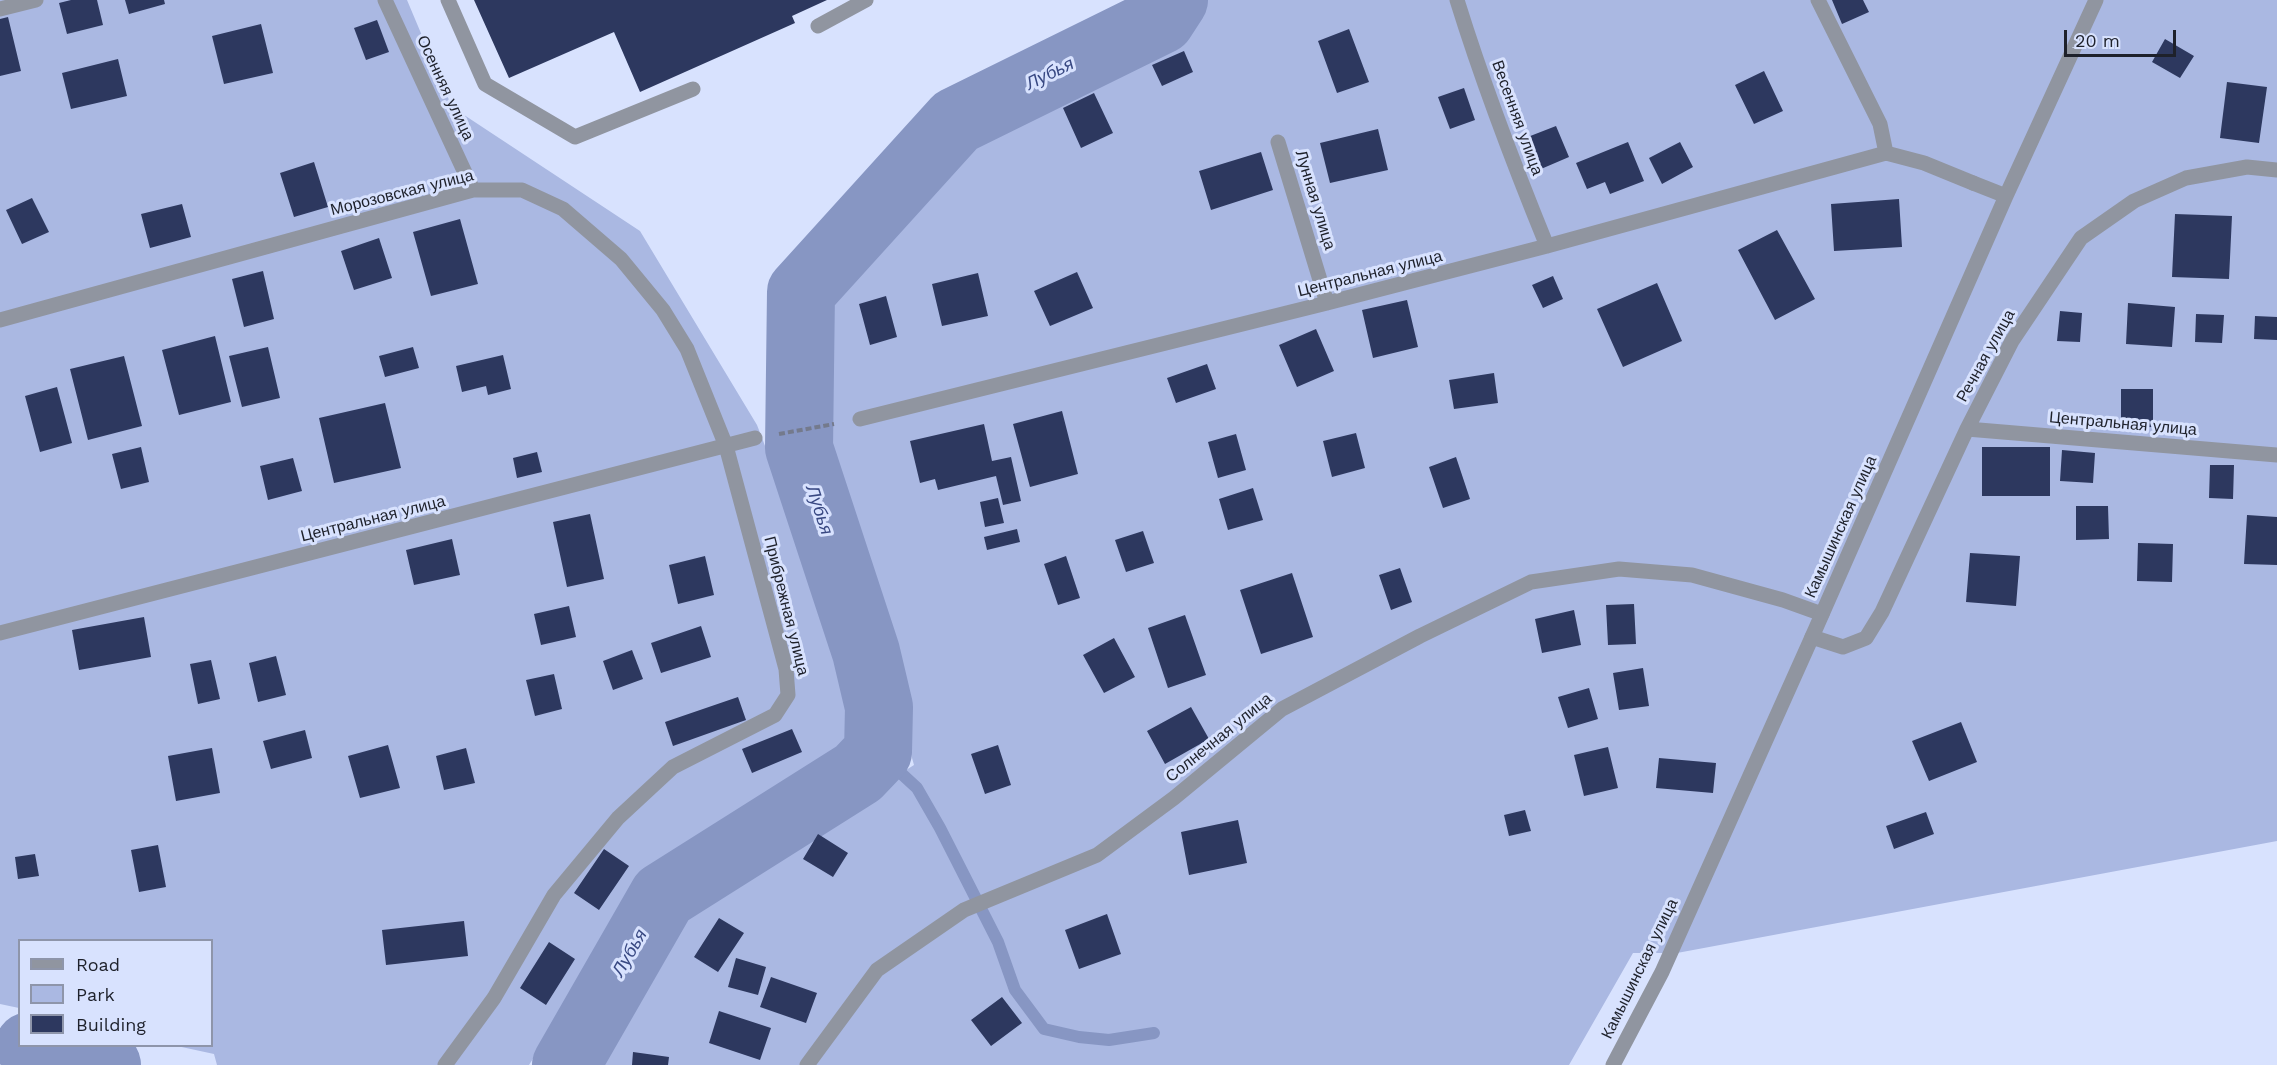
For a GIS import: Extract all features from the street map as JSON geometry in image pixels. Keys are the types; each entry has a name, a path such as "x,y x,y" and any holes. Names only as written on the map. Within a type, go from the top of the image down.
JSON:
{"street":[{"path":"0,9 36,0"},
{"name":"Осенняя улица","path":"385,0 473,190"},
{"path":"448,0 485,84 575,137 693,89"},
{"path":"818,26 866,0"},
{"name":"Весенняя улица","path":"1457,0 1475,57 1547,246"},
{"path":"1818,0 1880,124 1886,153 1924,163 2006,196"},
{"name":"Камышинская улица","path":"1613,1065 1662,972 2006,196 2096,0"},
{"name":"Лунная улица","path":"1278,142 1327,303"},
{"name":"Центральная улица","path":"860,419 1547,246 1886,153"},
{"name":"Речная улица","path":"1812,637 1843,647 1866,638 1882,612 1967,429 2012,342 2080,238 2134,201 2186,178 2247,167 2277,170"},
{"name":"Морозовская улица","path":"0,320 473,190 522,190 563,209 621,260 663,310 687,349 726,446"},
{"name":"Центральная улица","path":"1967,429 2277,455"},
{"name":"Центральная улица","path":"0,633 755,438"},
{"name":"Прибрежная улица","path":"445,1065 494,998 554,895 618,818 673,767 775,715 788,695 786,669 726,446"},
{"name":"Солнечная улица","path":"807,1065 877,970 964,910 1097,855 1174,798 1282,709 1420,636 1531,582 1619,568 1692,575 1783,600 1822,614"}],"path":[{"path":"755,438 860,419"}],"green space":[{"path":"0,0 407,0 452,107 640,231 757,425 845,655 851,745 649,875 529,1065 217,1065 214,1054 182,1047 213,1047 213,939 18,939 18,1008 0,1004"},
{"path":"1195,0 2277,0 2277,841 1677,953 1633,953 1569,1065 599,1065 670,920 914,765 826,456 824,297 966,135 1170,44"}],"building":[{"path":"71,0 97,0 103,25 67,34 59,3"},
{"path":"125,0 164,0 165,4 129,14"},
{"path":"474,0 827,0 792,16 795,23 640,92 614,32 509,78"},
{"path":"1832,0 1863,0 1869,12 1842,24"},
{"path":"8,17 21,71 0,76 0,19"},
{"path":"377,20 389,52 366,60 354,28"},
{"path":"261,24 273,73 224,84 212,36"},
{"path":"1349,29 1369,82 1337,93 1318,41"},
{"path":"2165,39 2194,56 2180,78 2152,62"},
{"path":"1184,51 1193,72 1162,86 1152,65"},
{"path":"118,59 127,96 71,109 62,73"},
{"path":"1764,71 1783,111 1754,124 1735,85"},
{"path":"2227,82 2267,87 2259,143 2220,138"},
{"path":"1464,88 1475,120 1450,129 1438,97"},
{"path":"1094,93 1113,133 1081,148 1063,108"},
{"path":"1556,126 1569,157 1534,172 1520,140"},
{"path":"1378,129 1388,170 1330,183 1320,143"},
{"path":"1628,142 1644,181 1610,194 1605,182 1587,189 1576,163"},
{"path":"1680,142 1693,167 1662,184 1649,158"},
{"path":"1261,152 1273,190 1211,210 1199,171"},
{"path":"314,162 328,207 294,217 280,173"},
{"path":"32,198 49,232 22,244 6,210"},
{"path":"1899,199 1902,247 1834,251 1831,204"},
{"path":"182,204 191,237 150,248 141,214"},
{"path":"2175,214 2232,216 2229,279 2172,277"},
{"path":"460,219 478,284 431,296 413,232"},
{"path":"1777,230 1815,299 1775,320 1738,250"},
{"path":"379,238 392,278 354,290 341,251"},
{"path":"263,271 274,319 244,327 232,279"},
{"path":"1077,272 1093,308 1050,326 1034,291"},
{"path":"978,273 988,316 942,326 932,284"},
{"path":"1553,276 1563,299 1543,308 1532,285"},
{"path":"1657,283 1682,341 1623,367 1597,309"},
{"path":"886,296 897,337 870,345 859,304"},
{"path":"1407,300 1418,347 1373,358 1362,310"},
{"path":"2128,303 2175,307 2172,347 2126,344"},
{"path":"2060,311 2082,313 2080,342 2057,341"},
{"path":"2196,314 2224,315 2222,343 2195,342"},
{"path":"2255,316 2277,317 2277,340 2254,339"},
{"path":"1316,329 1334,371 1297,387 1279,345"},
{"path":"215,336 231,402 179,415 162,350"},
{"path":"268,347 280,398 242,407 229,356"},
{"path":"413,347 419,368 385,377 379,356"},
{"path":"503,355 511,389 488,395 486,386 462,392 456,366"},
{"path":"124,356 142,426 88,440 70,369"},
{"path":"1207,364 1216,389 1176,403 1167,378"},
{"path":"1494,373 1498,403 1454,409 1449,380"},
{"path":"57,387 72,443 40,452 25,396"},
{"path":"2121,389 2153,389 2153,427 2121,428"},
{"path":"385,403 401,468 334,483 319,418"},
{"path":"1062,411 1078,474 1030,487 1013,424"},
{"path":"984,424 992,461 1011,457 1021,501 1003,505 996,476 938,490 935,479 920,483 910,441"},
{"path":"1356,433 1365,468 1332,477 1323,441"},
{"path":"1236,434 1246,470 1218,478 1208,442"},
{"path":"141,447 149,482 121,489 112,454"},
{"path":"1982,447 2050,447 2050,496 1982,496"},
{"path":"2062,450 2095,453 2093,483 2060,481"},
{"path":"537,452 542,472 517,478 513,458"},
{"path":"1456,457 1470,499 1443,508 1429,467"},
{"path":"293,458 302,491 268,500 260,466"},
{"path":"2210,465 2234,465 2233,499 2209,498"},
{"path":"1253,488 1263,520 1228,530 1219,499"},
{"path":"998,498 1004,523 985,527 980,502"},
{"path":"2076,506 2108,506 2109,539 2076,540"},
{"path":"590,514 604,579 567,587 553,522"},
{"path":"2247,515 2277,517 2277,565 2244,564"},
{"path":"1017,529 1020,542 987,550 984,537"},
{"path":"1143,531 1154,563 1126,572 1115,540"},
{"path":"452,539 460,575 414,585 406,550"},
{"path":"2138,543 2173,544 2172,582 2137,581"},
{"path":"1970,553 2020,556 2016,606 1966,602"},
{"path":"705,556 714,595 678,604 669,565"},
{"path":"1066,556 1080,598 1058,605 1044,564"},
{"path":"1400,568 1412,602 1391,610 1379,575"},
{"path":"1292,573 1313,637 1261,654 1240,590"},
{"path":"1634,604 1636,644 1608,645 1606,605"},
{"path":"569,606 576,637 541,645 534,614"},
{"path":"1574,610 1581,645 1542,653 1535,619"},
{"path":"1185,615 1206,675 1168,688 1148,628"},
{"path":"144,617 151,657 79,670 72,630"},
{"path":"701,626 711,657 661,673 651,643"},
{"path":"1114,638 1135,677 1104,693 1083,655"},
{"path":"632,650 643,679 613,690 603,661"},
{"path":"276,656 286,695 258,702 249,663"},
{"path":"211,660 220,699 198,704 190,664"},
{"path":"1643,668 1649,706 1619,710 1613,673"},
{"path":"554,674 562,709 535,716 526,680"},
{"path":"1589,688 1598,719 1568,728 1558,697"},
{"path":"738,697 746,720 673,746 665,722"},
{"path":"1191,707 1209,739 1165,764 1147,731"},
{"path":"1961,722 1977,762 1929,781 1912,741"},
{"path":"792,729 802,752 752,773 742,749"},
{"path":"305,730 312,758 271,769 263,741"},
{"path":"388,745 400,788 360,798 348,756"},
{"path":"998,745 1011,785 985,794 971,754"},
{"path":"1608,747 1618,788 1584,796 1574,755"},
{"path":"212,748 220,793 176,801 168,756"},
{"path":"466,748 475,783 444,790 436,756"},
{"path":"1659,758 1716,763 1713,793 1656,788"},
{"path":"1525,810 1531,831 1509,836 1504,815"},
{"path":"1926,812 1934,834 1894,849 1886,826"},
{"path":"1238,820 1247,863 1189,875 1181,832"},
{"path":"818,834 848,853 833,877 803,859"},
{"path":"158,845 166,887 139,892 131,850"},
{"path":"604,849 629,866 599,910 574,893"},
{"path":"35,854 39,876 18,879 15,857"},
{"path":"1107,914 1121,954 1079,969 1065,930"},
{"path":"719,918 744,933 718,972 694,957"},
{"path":"464,921 468,956 386,965 382,930"},
{"path":"549,942 575,959 546,1005 520,988"},
{"path":"736,958 766,967 758,995 728,987"},
{"path":"771,977 817,993 806,1023 760,1007"},
{"path":"1002,997 1022,1023 991,1046 971,1020"},
{"path":"719,1011 771,1028 760,1060 709,1043"},
{"path":"633,1052 669,1057 668,1065 632,1065"}],"waterway":[{"name":"Лубья","path":"566,1065 663,896 858,773 878,752 879,707 866,652 799,448 801,292 956,121 1161,20 1174,0"},
{"path":"878,752 917,788 998,942 1015,990 1044,1029 1079,1037 1109,1040 1154,1033"},
{"name":"Лубья","path":"33,1047 107,1065"}]}
